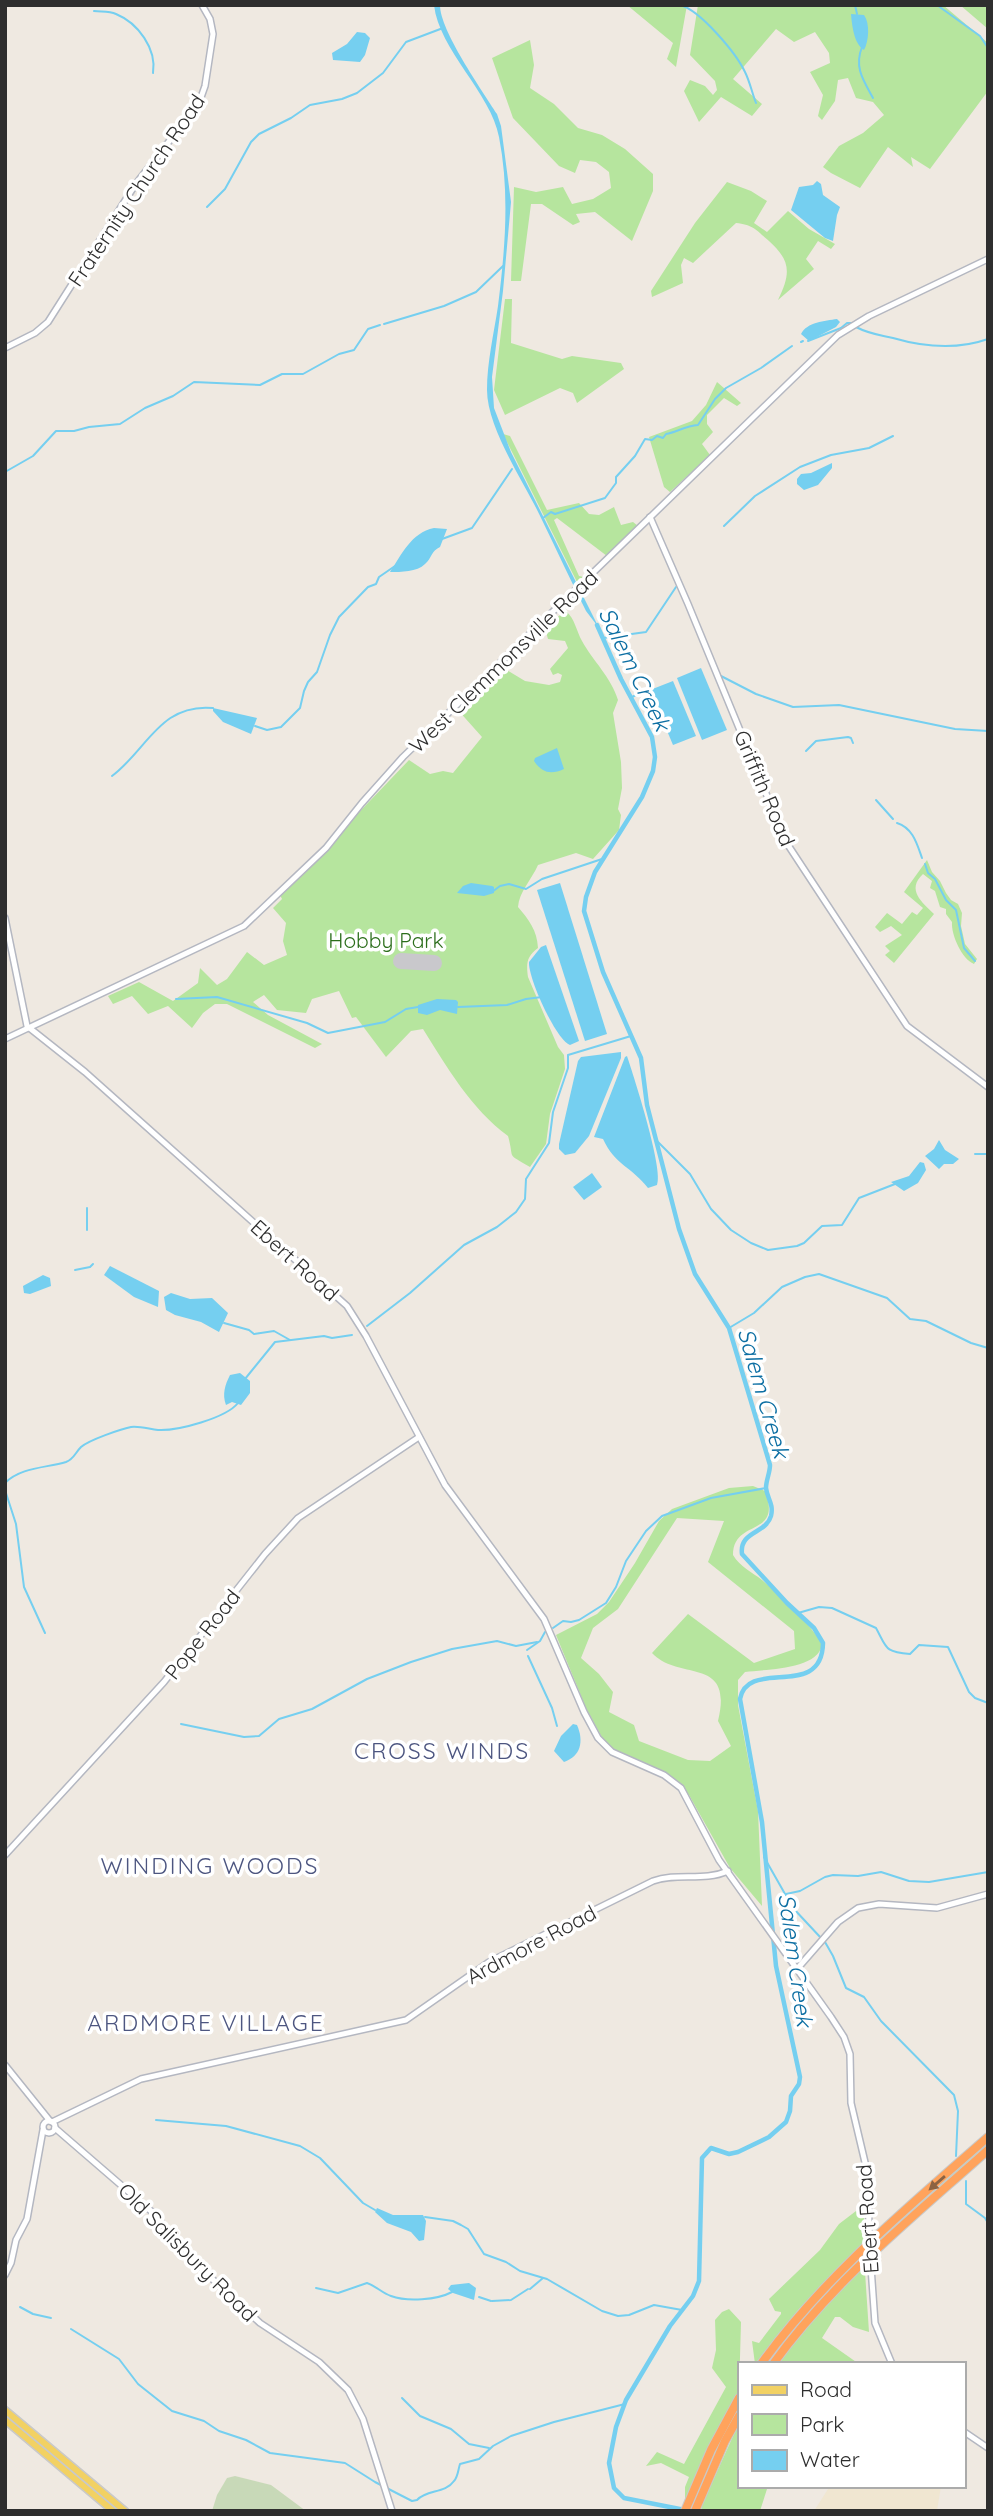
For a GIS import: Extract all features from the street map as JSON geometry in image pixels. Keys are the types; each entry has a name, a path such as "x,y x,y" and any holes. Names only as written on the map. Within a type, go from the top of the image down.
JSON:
{"highway":[{"path":"763,2362 829,2281 874,2237 988,2137"},
{"path":"774,2362 795,2333 830,2294 876,2249 988,2150"},
{"path":"691,2508 711,2450 738,2400"},
{"path":"691,2508 738,2418"}],"main road":[{"name":"Fraternity Church Road","path":"5,348 35,333 48,321 135,185 199,103 205,86 213,34 210,19 202,5"},
{"name":"West Clemmonsville Road","path":"5,1039 244,926 326,848 392,769 838,335 861,320 988,259"},
{"name":"Griffith Road","path":"650,517 786,842 901,1018 920,1038 988,1087"},
{"path":"5,918 23,1014 29,1028"},
{"name":"Ebert Road","path":"29,1028 85,1072 347,1306 358,1319 445,1485 536,1608 555,1642 598,1738 618,1756 664,1775 685,1794 712,1849 841,2032 852,2068 850,2102 867,2175 875,2323 891,2362"},
{"name":"Pope Road","path":"5,1855 164,1682 265,1554 298,1518 419,1437"},
{"name":"Ardmore Road","path":"50,2127 123,2086 141,2079 406,2020 488,1962 653,1881 675,1876 716,1876 728,1871"},
{"path":"797,1969 838,1922 858,1908 879,1904 937,1908 988,1894"},
{"name":"Old Salisbury Road","path":"5,2065 50,2127 62,2134 151,2211 209,2276 260,2323 319,2362 348,2390 358,2407 392,2511"},
{"path":"5,2275 11,2263 16,2240 27,2219 41,2140 50,2127"},
{"path":"5,2410 113,2511"},
{"path":"5,2420 125,2511"},
{"path":"965,2432 988,2448"}],"shaded area":[{"path":"829,2488 941,2488 937,2511 814,2511"}],"green space":[{"path":"627,5 687,5 676,67 667,59 673,43"},
{"path":"698,5 943,5 988,43 988,91 930,169 911,157 913,167 888,147 860,188 823,167 839,146 863,133 884,115 873,102 856,98 848,78 838,80 835,101 822,120 818,116 823,95 810,72 830,63 829,53 815,32 794,42 776,29 733,79 762,104 752,116 721,97 699,122 684,91 690,80 705,86 713,95 717,90 715,81 690,55"},
{"path":"960,5 988,5 988,29"},
{"path":"530,40 534,65 530,88 554,104 578,128 602,135 625,149 653,174 653,191 632,241 595,212 576,214 580,222 573,225 542,204 531,204 521,281 511,281 514,187 536,192 563,187 572,204 593,199 611,188 609,172 596,162 580,160 575,173 559,166 513,118 492,58"},
{"path":"727,182 751,191 767,201 754,223 767,232 788,211 809,229 835,244 831,249 818,241 806,259 814,269 778,300 787,275 782,255 754,229 736,223 693,263 684,258 681,265 683,283 652,297 651,291 695,223"},
{"path":"505,299 512,299 511,343 562,359 572,356 621,363 624,369 577,403 573,393 560,388 505,415 494,390"},
{"path":"717,382 741,403 737,406 724,398 707,415 707,424 713,432 702,444 710,455 670,492 664,487 649,437 692,421 706,405"},
{"path":"503,434 510,436 547,510 579,503 589,514 599,515 614,507 621,525 633,522 638,526 607,556 557,518 554,520 579,576 584,577 578,584"},
{"name":"Hobby Park","path":"566,611 618,700 613,713 621,762 622,788 618,809 621,815 619,830 593,859 576,853 538,865 519,901 518,907 532,926 538,948 528,960 528,977 564,1055 565,1069 550,1114 546,1144 530,1167 512,1155 508,1136 471,1100 423,1029 411,1031 386,1057 356,1017 352,1018 339,991 312,999 306,1013 277,1010 264,995 253,1002 268,1015 322,1044 315,1048 227,1004 215,1004 203,1013 192,1028 168,1006 148,1014 132,996 113,1004 108,996 139,982 173,1001 198,983 200,968 217,985 227,979 247,952 264,965 287,955 283,941 286,923 273,908 282,899 280,895 409,760 430,774 443,771 453,773 482,737 457,709 505,669 525,681 549,685 560,682 562,675 553,675 550,669 568,648 565,641 548,639 546,632 556,618"},
{"path":"927,860 946,893 958,904 962,913 961,926 965,944 977,959 974,964 958,946 946,909 940,907 935,891 930,888 932,881 923,874 918,880 916,891 934,914 894,963 885,955 890,951 885,946 902,935 891,926 880,932 875,927 887,913 902,924 912,912 917,915 923,908 904,892"},
{"path":"753,1486 765,1491 769,1506 768,1516 741,1536 735,1544 733,1555 795,1611 822,1645 818,1653 801,1664 745,1672 738,1680 738,1705 758,1811 762,1906 730,1868 689,1795 661,1771 620,1754 605,1743 586,1708 556,1635 597,1614 609,1602 659,1521 672,1509 729,1488","holes":["677,1518 724,1521 708,1562 794,1631 795,1649 754,1663 688,1614 652,1653 663,1662 711,1678 718,1687 721,1700 718,1721 731,1746 710,1761 688,1760 639,1741 634,1725 609,1712 613,1692 599,1674 581,1658 593,1628 618,1609"]},
{"path":"988,2142 988,2146 872,2249 818,2304 771,2362 767,2362 829,2285"},
{"path":"856,2211 864,2217 865,2240 867,2239 799,2309 755,2362 752,2341 759,2343 781,2314 775,2311 769,2299 820,2250 839,2224"},
{"path":"869,2262 869,2268 865,2272 869,2332 835,2317 822,2338 856,2362 779,2362 814,2316"},
{"path":"729,2309 741,2322 738,2394 711,2441 685,2503 685,2487 689,2477 661,2463 646,2466 657,2452 684,2464 726,2387 712,2368 716,2350 715,2320"},
{"path":"738,2425 738,2488 767,2488 760,2511 702,2510"},
{"path":"235,2476 271,2485 306,2511 212,2511 227,2478"}],"water":[{"name":"Salem Creek","path":"434,5 440,5 454,45 497,114 501,126 511,202 492,377 494,408 511,452 599,628 586,611 493,422 487,390 504,243 502,158 494,121 445,38"},
{"path":"851,14 864,15 866,18 868,32 864,50 856,39"},
{"path":"357,32 365,33 370,38 360,62 333,60 332,53 347,44"},
{"path":"817,181 821,184 823,195 840,207 833,241 825,238 791,210 799,187 813,185"},
{"path":"837,319 840,322 836,327 809,341 801,334 812,325"},
{"path":"832,463 832,468 818,485 804,490 797,484 801,474 811,473"},
{"path":"434,528 447,529 440,547 422,567 404,572 390,572 413,539"},
{"path":"701,668 727,730 702,740 677,678"},
{"path":"673,681 696,736 673,745 650,690"},
{"path":"213,708 257,718 251,734 223,722"},
{"path":"557,748 564,769 547,772 534,761 535,758"},
{"path":"471,883 492,886 494,893 484,896 457,893 463,886"},
{"path":"560,883 607,1034 585,1041 537,890"},
{"path":"546,945 579,1041 570,1045 564,1041 551,1021 530,970 529,962 541,947"},
{"path":"437,999 456,1000 457,1014 440,1010 427,1015 418,1013 418,1005"},
{"path":"621,1052 621,1058 589,1136 575,1153 565,1155 559,1149 559,1144 578,1061 581,1057"},
{"path":"627,1056 656,1161 657,1185 648,1188 613,1155 603,1139 594,1137"},
{"path":"939,1140 945,1150 959,1159 953,1164 944,1164 939,1169 925,1156 934,1149"},
{"path":"920,1162 924,1163 926,1170 918,1183 904,1191 891,1182 909,1176"},
{"path":"592,1173 602,1187 584,1200 573,1187"},
{"path":"110,1266 159,1291 158,1307 134,1297 104,1275"},
{"path":"43,1275 50,1278 51,1286 30,1294 24,1293 23,1286"},
{"path":"171,1293 190,1299 212,1298 228,1313 219,1332 201,1322 166,1310 164,1297"},
{"path":"240,1373 250,1381 250,1393 241,1405 232,1402 226,1405 224,1393 228,1379 230,1375"},
{"path":"573,1724 577,1725 579,1731 580,1747 574,1756 564,1762 554,1751 561,1736"},
{"path":"377,2208 393,2215 423,2215 426,2221 424,2240 419,2241 411,2232 387,2223 375,2212"},
{"path":"469,2283 476,2288 474,2300 448,2289 451,2285"}],"waterway":[{"path":"680,5 707,23 734,54 747,76 756,103"},
{"path":"855,5 857,14"},
{"path":"937,5 980,36 988,48"},
{"path":"94,11 116,14 138,30 149,46 153,73"},
{"path":"207,207 225,189 251,142 259,134 310,105 342,99 357,93 383,73 406,42 443,28"},
{"path":"862,47 859,67 873,98"},
{"path":"384,324 444,306 476,292 503,266"},
{"path":"808,341 852,323"},
{"path":"5,472 33,456 56,431 120,424 194,382 260,385 282,374 303,374 339,354 354,350 368,329 380,325"},
{"path":"856,327 874,334 929,345 964,345 988,339"},
{"path":"543,518 551,512 555,514 605,498 616,483 616,477 635,456 645,439 652,440 657,436 663,438 666,434 698,425 715,399 726,388 792,346"},
{"path":"724,526 755,496 800,467 831,455 869,448 893,436"},
{"path":"442,539 472,528 512,469"},
{"path":"255,726 267,730 281,727 300,708 304,691 317,672 339,617 368,587 376,584 379,577 395,566"},
{"path":"603,638 646,632 676,587"},
{"name":"Salem Creek","path":"597,625 621,679 652,737 655,757 653,771 642,797 595,872 584,911 603,972 641,1058 647,1105 679,1229 695,1274 729,1328 770,1465 766,1488 772,1508 771,1516 764,1526 745,1541 742,1554 814,1628 823,1643 819,1660 811,1670 798,1675 756,1681 746,1687 740,1699 762,1822 776,1966 800,2077 799,2084 791,2096 786,2122 769,2137 729,2154 711,2148 702,2158 699,2281 693,2296 670,2326 626,2400 616,2427 609,2463 614,2488 624,2498 690,2511"},
{"path":"721,676 756,694 793,707 839,705 955,729 988,731"},
{"path":"632,697 646,690"},
{"path":"112,776 167,720 195,708 213,708"},
{"path":"806,751 816,741 848,737 853,743"},
{"path":"876,800 893,819"},
{"path":"897,823 911,833 922,858"},
{"path":"492,892 509,884 526,889 542,879 605,858"},
{"path":"925,864 946,900 956,910 964,948 975,961"},
{"path":"176,999 217,997 307,1023 328,1033 385,1022 406,1009 418,1007"},
{"path":"458,1007 507,1005 542,997"},
{"path":"367,1326 410,1293 464,1245 497,1227 516,1212 525,1199 526,1179 549,1143 553,1112 568,1068 568,1055 631,1036"},
{"path":"655,1139 690,1174 711,1209 731,1230 768,1250 797,1246 822,1226 842,1225 859,1198 895,1184"},
{"path":"975,1154 988,1154"},
{"path":"87,1208 87,1230"},
{"path":"75,1270 93,1264"},
{"path":"729,1328 754,1313 782,1287 819,1274 887,1298 910,1319 926,1321 971,1343 988,1348"},
{"path":"224,1323 254,1334 274,1331 290,1340"},
{"path":"245,1379 275,1342 352,1335"},
{"path":"5,1483 26,1471 69,1461 85,1444 113,1432 131,1427 167,1430 189,1426 223,1414 238,1403"},
{"path":"553,1628 563,1621 579,1620 606,1603 616,1587 626,1561 646,1531 662,1516 711,1498 766,1488"},
{"path":"5,1490 16,1524 24,1587 45,1633"},
{"path":"798,1613 819,1607 832,1608 876,1628 887,1648 895,1652 910,1654 919,1645 948,1647 969,1692 975,1698 988,1703"},
{"path":"527,1650 540,1641 545,1632"},
{"path":"181,1724 244,1737 259,1736 279,1719 312,1709 367,1679 411,1662 452,1649 497,1641 516,1646 537,1642"},
{"path":"528,1656 552,1708 557,1726"},
{"path":"764,1857 793,1908 821,1938"},
{"path":"786,1894 800,1891 833,1875 858,1876 881,1872 909,1881 929,1882 988,1872"},
{"path":"825,1942 846,1988 864,1997 881,2021 954,2095 958,2111 956,2156"},
{"path":"156,2120 226,2126 300,2146 320,2158 363,2203 375,2210"},
{"path":"966,2181 966,2204 988,2223"},
{"path":"425,2217 453,2221 461,2225 468,2229 484,2254 506,2262 520,2271 547,2279 602,2311 618,2316 629,2315 654,2305 682,2310"},
{"path":"530,2289 543,2278"},
{"path":"316,2288 338,2293 367,2283 391,2296 413,2299 438,2297 452,2292"},
{"path":"492,2301 511,2300 528,2289"},
{"path":"479,2297 491,2301"},
{"path":"20,2307 33,2314 51,2318"},
{"path":"71,2329 119,2359 138,2384 172,2411 204,2421 219,2431 246,2440 270,2453 345,2463 412,2501 450,2485 456,2478 460,2464 479,2459 493,2446 511,2436 625,2404"},
{"path":"402,2398 420,2416 451,2429 469,2444 489,2448"}],"runway":[{"path":"401,961 434,963"}],"district":[{"name":"CROSS WINDS","path":"442,1750"},
{"name":"WINDING WOODS","path":"210,1865"},
{"name":"ARDMORE VILLAGE","path":"206,2022"}]}
